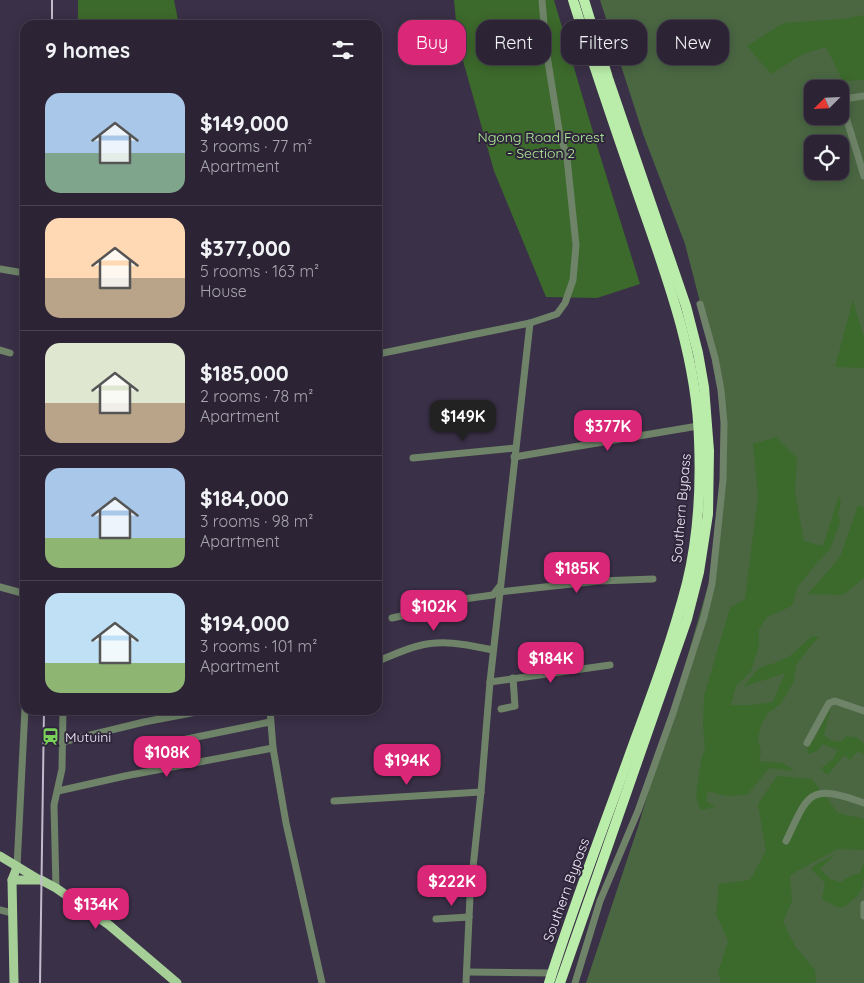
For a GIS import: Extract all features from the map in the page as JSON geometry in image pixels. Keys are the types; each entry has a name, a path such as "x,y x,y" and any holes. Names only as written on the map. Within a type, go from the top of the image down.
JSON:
{"highway":[{"name":"Southern Bypass","path":"550,978 660,671 687,582 695,534 699,483 698,426 694,392 681,328 653,237 598,79 573,0"},
{"name":"Southern Bypass","path":"560,983 687,619 699,572 708,514 709,451 704,387 692,325 608,78 584,0"}],"main road":[{"path":"0,856 56,888 110,925 177,983"},
{"path":"14,983 12,880 17,867"},
{"path":"12,880 40,880"}],"street":[{"path":"382,353 530,322 557,314 560,312 570,291 576,251 567,158 559,130 546,49 542,0"},
{"path":"864,96 850,98 842,104 864,176"},
{"path":"0,269 18,272"},
{"path":"574,983 598,908 638,811 676,704 704,618 712,584 724,480 724,424 721,390 700,304"},
{"path":"466,983 493,650 530,322"},
{"path":"0,350 10,352"},
{"path":"514,457 698,426"},
{"path":"413,458 515,448"},
{"path":"392,618 429,610 442,602 493,595 500,588 599,580 653,579"},
{"path":"0,587 20,592"},
{"path":"382,659 418,646 430,644 465,644 493,650"},
{"path":"490,682 610,665"},
{"path":"501,709 515,706 513,678"},
{"path":"808,743 829,702 835,701 864,711"},
{"path":"17,867 25,715"},
{"path":"56,888 54,805 63,759 63,715"},
{"path":"62,742 181,715"},
{"path":"270,715 273,748 286,823 322,983"},
{"path":"139,752 177,741 270,722"},
{"path":"58,791 135,774 273,748"},
{"path":"334,801 481,792"},
{"path":"786,841 804,804 810,797 820,793 829,794 864,803"},
{"path":"864,904 864,914"},
{"path":"0,910 12,913"},
{"path":"436,919 470,916"},
{"path":"467,972 550,978"}],"green space":[{"path":"78,0 174,0 178,20 78,20"},
{"name":"Ngong Road Forest - Section 2","path":"454,0 554,0 561,24 561,65 573,65 640,284 597,298 546,297 494,171 464,65 466,65 466,20 456,20"},
{"path":"600,0 864,0 864,983 586,983 638,827 716,558 726,481 722,402 685,244 643,134 621,65 647,65 647,20 606,20"},
{"path":"864,15 864,80 842,80 826,47 803,54 771,74 747,46 783,23 843,19"},
{"path":"853,300 864,338 864,368 835,367"},
{"path":"776,437 797,458 795,492 804,541 823,546 839,495 841,503 838,515 840,523 830,549 797,588 792,606 767,617 759,629 759,646 751,671 736,686 731,705 773,702 785,673 743,687 759,668 790,656 812,636 819,636 796,665 794,681 784,699 768,713 762,723 758,738 761,752 759,761 783,763 795,771 769,768 747,795 726,796 708,791 706,801 715,807 700,810 696,795 705,748 703,725 704,696 730,608 745,599 758,496 753,444"},
{"path":"858,505 864,508 864,578 843,595 808,594 840,557"},
{"path":"831,707 824,735 830,740 840,742 847,736 858,738 864,744 864,754 858,751 850,760 844,755 828,775 820,769 833,759 838,750 822,744 817,751 808,754 807,746 814,740"},
{"path":"777,776 812,779 838,813 864,819 864,850 838,849 790,875 792,901 783,922 795,946 815,970 816,983 721,983 718,972 728,941 716,914 719,884 750,880 766,851 758,804"},
{"path":"836,854 820,869 830,879 841,882 850,876 860,873 864,862 863,886 859,894 842,908 822,899 825,883 811,869 816,864"}],"railway":[{"path":"52,0 52,20"},
{"path":"40,983 44,715"}],"place":[{"name":"Mutuini","path":"51,737"}]}
